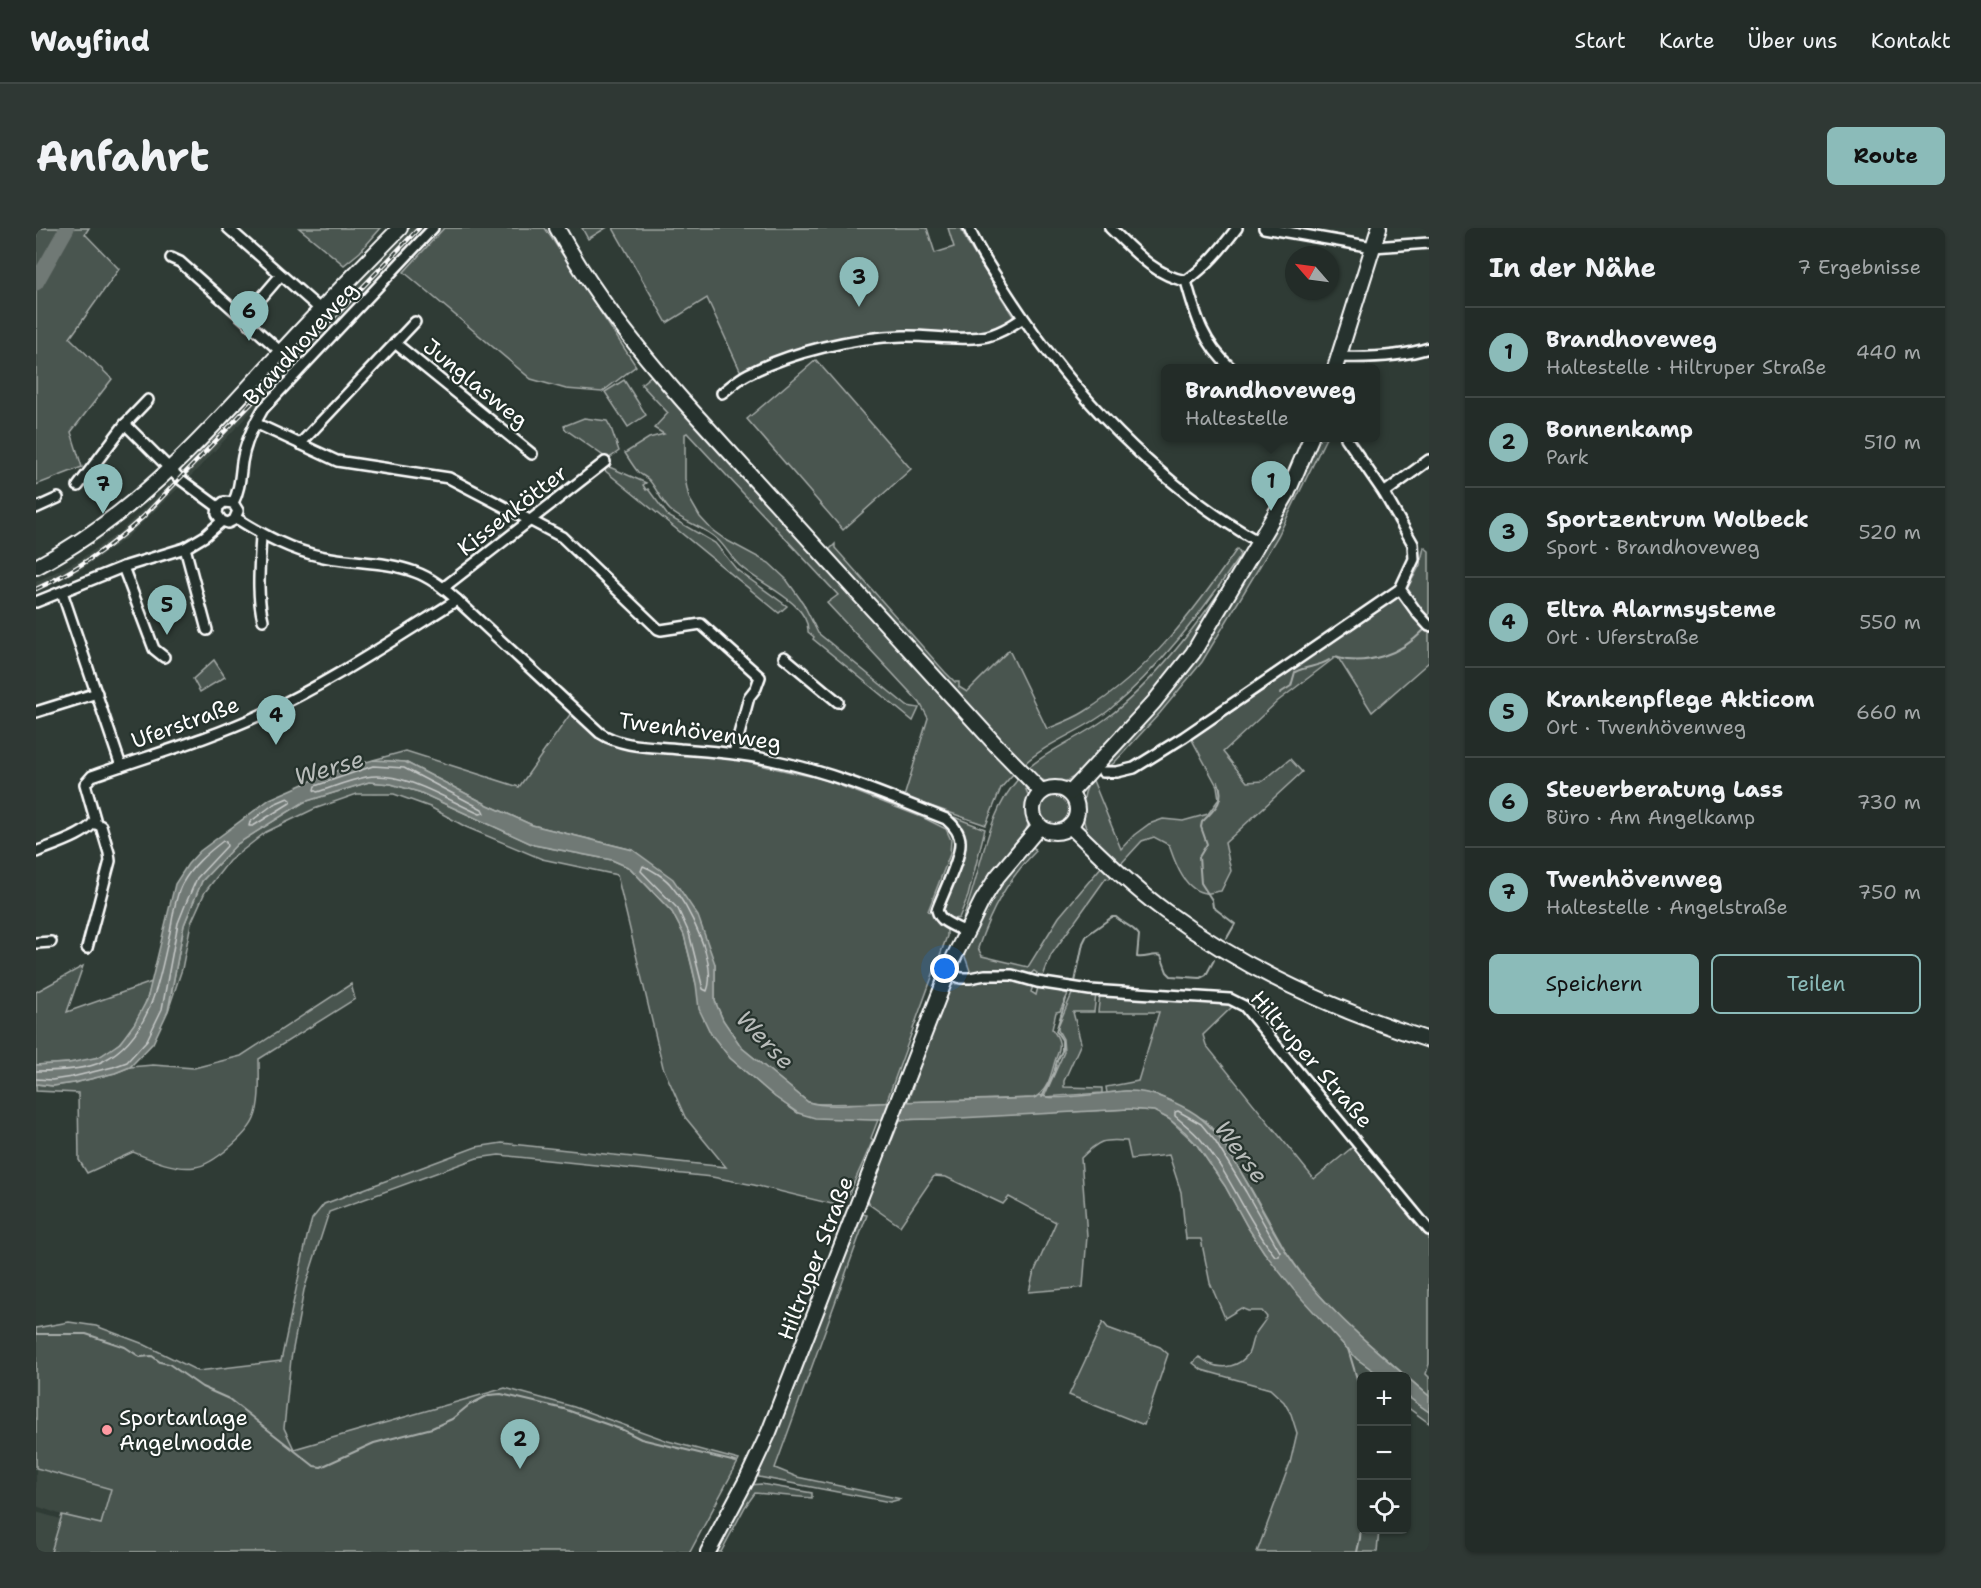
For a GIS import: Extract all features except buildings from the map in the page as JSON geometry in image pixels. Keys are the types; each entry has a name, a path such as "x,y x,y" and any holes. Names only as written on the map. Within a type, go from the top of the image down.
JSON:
{"street":[{"path":"228,228 321,310"},
{"path":"36,567 103,526 143,495 170,470 400,228"},
{"name":"Brandhoveweg","path":"233,503 239,491 247,441 255,423 272,398 433,228"},
{"path":"557,228 612,313 661,376 806,538 1042,792"},
{"path":"969,228 1023,318 1065,374 1106,420 1160,470 1210,511 1259,542"},
{"path":"1110,228 1154,269 1171,278 1186,281 1217,255 1237,228"},
{"path":"1264,228 1312,232 1373,248 1429,243"},
{"path":"1379,228 1337,363 1429,348"},
{"path":"171,258 180,262 281,352"},
{"path":"244,318 281,275"},
{"path":"1186,281 1203,334 1227,364"},
{"path":"722,393 745,375 780,360 845,343 902,336 982,337 1006,329 1023,318"},
{"name":"Junglasweg","path":"300,444 415,322"},
{"name":"Junglasweg","path":"395,343 532,454"},
{"path":"78,486 125,424 148,400"},
{"path":"255,423 337,460 449,478 562,537 658,629 701,624 760,677 749,697 734,753"},
{"path":"125,424 190,488 218,507"},
{"path":"1070,793 1175,678 1193,653 1287,494 1309,442"},
{"path":"1103,772 1134,768 1184,737 1400,589 1414,559 1413,544 1384,494 1349,442"},
{"path":"1384,494 1429,460"},
{"name":"Kissenkötter","path":"443,588 605,462"},
{"path":"36,508 58,498"},
{"path":"36,602 123,567 185,548 205,536 222,521 231,522 236,518 238,512 233,503 224,502 218,507 217,514 222,521"},
{"name":"Twenhövenweg","path":"236,518 261,534 297,549 324,557 394,566 417,572 458,600 591,726 609,739 628,744 734,753 776,760 829,774 946,819 957,831 960,842 937,910 944,921 966,932"},
{"path":"261,534 259,575 260,609 263,620"},
{"path":"185,548 207,630"},
{"path":"123,567 154,649 164,657"},
{"path":"1400,589 1429,626"},
{"path":"62,592 121,766"},
{"name":"Uferstraße","path":"87,948 110,861 101,826 94,823 86,781 92,776 204,738 260,715 336,675 458,600"},
{"path":"784,657 838,702"},
{"path":"36,712 97,693"},
{"path":"1056,788 1070,793 1077,808 1070,826 1057,831 1047,830 1040,826 1034,812 1034,805 1042,792 1056,788"},
{"path":"36,852 85,831 94,823"},
{"name":"Hiltruper Straße","path":"708,1552 769,1432 947,974 966,932 997,877 1040,826"},
{"path":"1070,826 1163,910 1209,942 1254,969 1327,1004 1429,1040"},
{"path":"36,943 51,942"},
{"name":"Hiltruper Straße","path":"947,974 970,978 985,975 1012,975 1037,982 1090,990 1230,999 1244,1006 1429,1230"}],"shaded area":[{"path":"36,228 89,228 85,234 119,269 70,338 112,379 71,432 82,467 36,485"},
{"path":"299,228 381,228 360,252 344,265"},
{"path":"410,228 422,228 193,474 125,539 82,569 36,592 36,582 79,560 120,532 186,467"},
{"path":"444,228 545,228 636,366 602,392 566,389 531,379 404,272"},
{"path":"582,228 606,228 588,239"},
{"path":"613,228 927,228 935,253 954,247 948,228 961,228 968,244 1013,316 1002,326 979,333 949,337 902,336 818,349 745,375 740,370 707,298 667,323"},
{"path":"353,285 355,286 198,454 196,452"},
{"path":"816,360 911,469 843,530 747,419"},
{"path":"652,375 926,679 1014,773 1001,788 986,825 904,797 928,718 920,703 827,603 838,595 687,433 685,434 685,479 689,498 700,517 712,530 769,563 786,579 803,603 818,633 907,706 919,708 913,721 813,639 814,637 808,632 806,621 791,602 746,571 712,535 670,510 649,480 636,470 625,453 649,438 664,434 654,428 668,413 641,384"},
{"path":"624,380 646,415 628,427 605,392"},
{"path":"584,418 607,421 619,451 608,459 565,429 564,426"},
{"path":"1313,442 1324,442 1278,536 1202,662 1160,713 1114,763 1094,777 1151,710"},
{"path":"607,466 646,483 643,485 646,490 648,489 668,516 715,543 737,570 787,606 779,613 603,469"},
{"path":"835,544 835,548 945,672 955,682 959,682 959,687 967,692 1009,650 1047,729 1084,712 1108,696 1150,659 1205,595 1237,549 1240,553 1210,598 1163,658 1145,677 1108,711 1043,750 1023,765 826,553"},
{"path":"1424,547 1429,551 1429,624 1406,591 1420,565"},
{"path":"1246,552 1183,660 1086,768 1070,779 1056,784 1035,776 1027,769 1046,755 1088,731 1128,701 1183,640 1217,596"},
{"path":"1397,595 1429,632 1429,662 1372,712 1337,656 1278,701 1223,752 1247,782 1263,781 1290,759 1302,772 1225,843 1231,871 1221,891 1206,893 1192,887 1182,875 1169,845 1154,837 1142,841 1119,866 1094,841 1085,826 1084,797 1092,779 1121,849 1149,824 1163,819 1183,821 1208,814 1219,799 1217,786 1191,738"},
{"path":"214,660 225,677 200,692 193,679"},
{"path":"571,713 605,743 628,749 732,759 823,779 924,818 946,829 951,840 950,854 928,911 933,913 939,925 947,930 947,936 886,1103 816,1104 808,1102 742,1048 723,1020 715,1001 715,964 633,850 532,825 405,762 373,760 406,751 519,787"},
{"path":"1020,777 1027,792 1030,808 1026,830 965,921 962,921 991,827 1008,792"},
{"path":"369,782 391,784 419,792 534,845 612,860 630,868 672,912 684,935 696,984 730,1058 775,1097 798,1113 878,1120 871,1138 873,1140 848,1196 840,1206 712,1177 499,1155 477,1158 329,1212 304,1290 291,1359 284,1428 294,1449 505,1388 574,1407 668,1441 739,1460 690,1552 51,1552 62,1515 101,1524 111,1489 36,1468 36,1328 69,1322 96,1326 141,1343 198,1371 281,1361 307,1237 312,1219 324,1204 476,1147 502,1143 726,1167 685,1117 663,1067 617,875 542,859 466,827 430,807 394,794 357,794 314,809 266,832 229,861 205,892 191,923 182,969 168,1011 184,925 202,881 237,844 304,802"},
{"path":"1055,792 1067,797 1072,809 1067,821 1055,826 1043,821 1038,809 1043,797"},
{"path":"954,817 985,829 968,896 959,918 950,917 944,911 964,851 965,840 962,828"},
{"path":"1032,845 1036,851 1008,884 988,921 978,948 982,956 1028,967 1059,917 1102,866 1113,875 1109,879 1106,878 1051,955 1042,979 1036,976 1037,973 1034,971 1028,976 999,970 972,973 964,954 976,924 992,896"},
{"path":"83,966 67,1012 152,982 145,1004 128,1034 120,1043 101,1056 78,1062 36,1065 36,992"},
{"path":"1010,979 1032,984 1031,992 1036,995 1038,987 1041,986 1068,994 1060,1011 1056,1012 1052,1029 1059,1040 1059,1049 1043,1091 1034,1098 907,1102 914,1085 910,1082 948,988 956,984"},
{"path":"351,984 355,999 259,1059 259,1097 254,1119 229,1148 202,1165 187,1168 172,1166 133,1152 87,1173 79,1160 78,1093 36,1091 36,1084 53,1086 74,1083 130,1067 153,1065 194,1068 241,1056"},
{"path":"1100,993 1216,1000 1234,1005 1203,1035 1206,1045 1314,1179 1355,1145 1429,1234 1429,1364 1426,1374 1429,1377 1429,1396 1411,1380 1411,1372 1401,1372 1344,1322 1306,1280 1287,1253 1220,1138 1205,1120 1157,1095 1127,1091 1107,1093 1106,1087 1138,1081 1159,1012 1098,1012"},
{"path":"1072,994 1096,994 1094,1012 1073,1012 1081,1043 1064,1081 1064,1087 1102,1088 1102,1093 1044,1097 1064,1052 1063,1039 1058,1026"},
{"path":"1129,1109 1154,1111 1169,1119 1197,1145 1225,1186 1264,1252 1342,1343 1357,1359 1375,1372 1357,1372 1357,1534 1379,1534 1377,1552 1257,1552 1290,1463 1297,1433 1291,1414 1284,1402 1270,1389 1202,1370 1193,1363 1199,1357 1210,1364 1221,1367 1231,1366 1241,1361 1248,1354 1254,1336 1267,1317 1262,1311 1248,1311 1241,1308 1225,1318 1210,1283 1201,1239 1186,1239 1181,1192 1169,1155 1131,1159 1127,1141 1112,1140 1092,1147 1081,1158 1087,1236 1083,1287 1029,1292 1033,1275 1056,1222 1009,1197 1003,1204 946,1177 934,1176 900,1226 870,1205 867,1200 888,1140 892,1140 900,1120"},
{"path":"862,1214 867,1215 775,1468 797,1477 901,1499 890,1502 759,1477 758,1473"},
{"path":"1103,1322 1108,1328 1160,1347 1168,1354 1144,1425 1069,1395"},
{"path":"1411,1399 1429,1412 1429,1423 1411,1410"},
{"path":"36,1468 111,1489 101,1525 36,1506"},
{"path":"761,1484 812,1493 812,1498 755,1493 721,1552 713,1552 750,1485"},
{"path":"36,1512 61,1519 51,1552 36,1552"}],"water":[{"path":"373,760 405,762 532,825 633,850 673,879 698,916 715,964 715,1001 723,1020 742,1048 808,1102 842,1105 995,1100 1034,1098 1040,1095 1067,1097 1134,1091 1158,1096 1189,1110 1211,1127 1221,1141 1278,1239 1307,1281 1350,1327 1401,1372 1375,1372 1357,1359 1342,1343 1293,1289 1264,1252 1225,1186 1197,1145 1169,1119 1154,1111 1129,1109 941,1119 870,1120 815,1118 798,1113 775,1097 730,1058 711,1034 699,1009 696,984 684,935 672,912 630,868 612,860 534,845 419,792 391,784 369,782 304,802 237,844 202,881 184,925 168,1011 153,1043 130,1067 115,1073 53,1086 36,1084 36,1065 69,1063 99,1057 120,1043 134,1024 147,1000 175,884 200,851 270,799 329,773"},
{"path":"1411,1380 1429,1396 1429,1412 1411,1399"}],"waterway":[{"path":"36,283 67,228"},
{"path":"1334,657 1358,660 1382,656 1405,646 1424,630"},
{"path":"1280,693 1291,686 1295,672 1329,660"},
{"path":"1218,782 1220,800 1202,822 1201,827 1207,844 1199,857 1201,883 1212,900 1213,907 1235,924 1227,938"},
{"path":"1075,982 1083,943 1087,935 1112,917 1116,917 1139,935 1137,957 1161,956 1171,976 1200,978 1206,975 1214,960"},
{"path":"1042,1097 1062,1051 1062,1040 1056,1031 1066,999"},
{"path":"36,1334 86,1334 125,1347 140,1357 152,1356 160,1362 169,1364 202,1387 229,1399 314,1466 321,1467 374,1443 432,1428 452,1419 469,1405 489,1395 501,1394 564,1409 623,1430 641,1439 736,1462"},
{"path":"1348,1349 1357,1379"},
{"path":"1357,1552 1360,1534"}],"railway":[{"path":"36,589 92,557 143,517 419,228"}],"place":[{"name":"Sportzentrum Wolbeck","path":"859,307"},
{"name":"Steuerberatung Lass","path":"249,341"},
{"name":"Brandhoveweg","path":"1271,511"},
{"name":"Twenhövenweg","path":"103,514"},
{"name":"Krankenpflege Akticom","path":"167,635"},
{"name":"Eltra Alarmsysteme","path":"276,745"},
{"name":"Sportanlage Angelmodde","path":"107,1430"},
{"name":"Bonnenkamp","path":"520,1469"}],"water label":[{"name":"Werse","path":"329,768"},
{"name":"Werse","path":"765,1040"},
{"name":"Werse","path":"1241,1152"}]}
